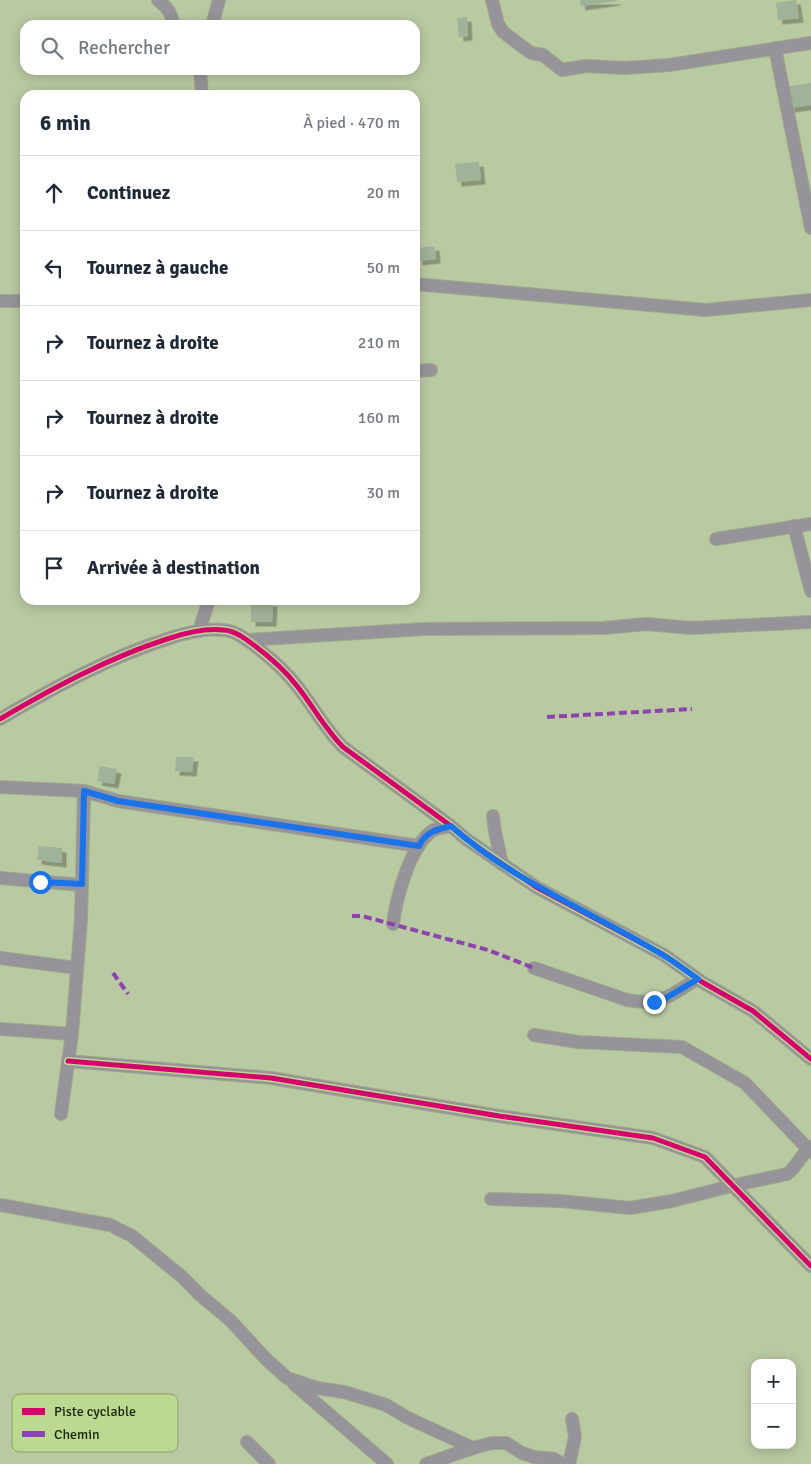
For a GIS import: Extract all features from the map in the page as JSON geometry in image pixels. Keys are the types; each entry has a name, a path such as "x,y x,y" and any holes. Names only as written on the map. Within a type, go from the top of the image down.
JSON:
{"street":[{"path":"158,0 168,7 173,20"},
{"path":"213,20 219,0"},
{"path":"492,0 498,24 503,32 531,53 543,55 562,70 586,66 625,68 669,66 811,43"},
{"path":"774,48 811,228"},
{"path":"200,75 202,90"},
{"path":"420,284 706,310 811,300"},
{"path":"0,301 20,301"},
{"path":"420,371 431,370"},
{"path":"716,538 811,524"},
{"path":"794,526 811,592"},
{"path":"199,631 207,605"},
{"path":"247,640 423,629 604,628 646,624 690,628 811,622"},
{"path":"0,719 113,659 149,645 179,635 199,631 225,630 235,632 247,640 296,685 343,747 466,839 536,887 664,955 698,979 753,1011 805,1048 811,1059"},
{"path":"0,787 84,791 118,801 419,846"},
{"path":"61,1114 72,1034 77,968 82,884 84,791"},
{"path":"493,816 502,864"},
{"path":"393,924 395,902 403,879 421,841 434,830 451,826"},
{"path":"0,878 82,884"},
{"path":"0,958 77,968"},
{"path":"534,968 627,1000 642,1003 666,998 698,979"},
{"path":"0,1028 72,1034"},
{"path":"491,1199 560,1201 630,1208 672,1201 787,1174 794,1169 810,1149 745,1083 682,1047 578,1042 534,1035"},
{"path":"68,1061 271,1078 499,1116 653,1138 705,1157 731,1186 811,1266"},
{"path":"0,1205 110,1225 132,1236 181,1276 231,1321 266,1359 387,1464"},
{"path":"287,1378 386,1405 408,1418 473,1448"},
{"path":"569,1464 575,1436 572,1419"},
{"path":"426,1464 473,1448 499,1442 506,1443 522,1453 534,1457 544,1456 564,1448 575,1436"},
{"path":"247,1442 269,1464"},
{"path":"544,1456 562,1464"}],"building":[{"path":"580,0 616,0 616,1 581,6"},
{"path":"796,0 799,18 778,20 776,3"},
{"path":"467,17 468,36 459,37 457,18"},
{"path":"811,83 811,105 790,108 786,87"},
{"path":"479,162 481,180 457,182 455,164"},
{"path":"435,246 436,259 420,261 420,248"},
{"path":"251,605 273,605 272,622 251,622"},
{"path":"176,757 194,757 192,772 175,771"},
{"path":"100,766 117,769 114,784 97,781"},
{"path":"39,846 62,848 62,863 37,860"}],"marked path":[{"path":"547,717 692,709"},
{"path":"352,916 362,916 488,950 534,968"},
{"path":"113,973 128,994"}],"cycle path":[{"path":"0,719 81,674 123,655 195,631 226,630 233,632 261,650 286,673 330,733 343,747 466,839 536,887 664,955 702,982 753,1011 811,1059"},
{"path":"68,1061 271,1078 499,1116 653,1138 705,1157 811,1266"}],"route":[{"path":"40,882 82,884 84,791 118,801 419,846 421,841 434,830 451,826 466,839 536,887 664,955 698,979 666,998 654,1002"}]}
